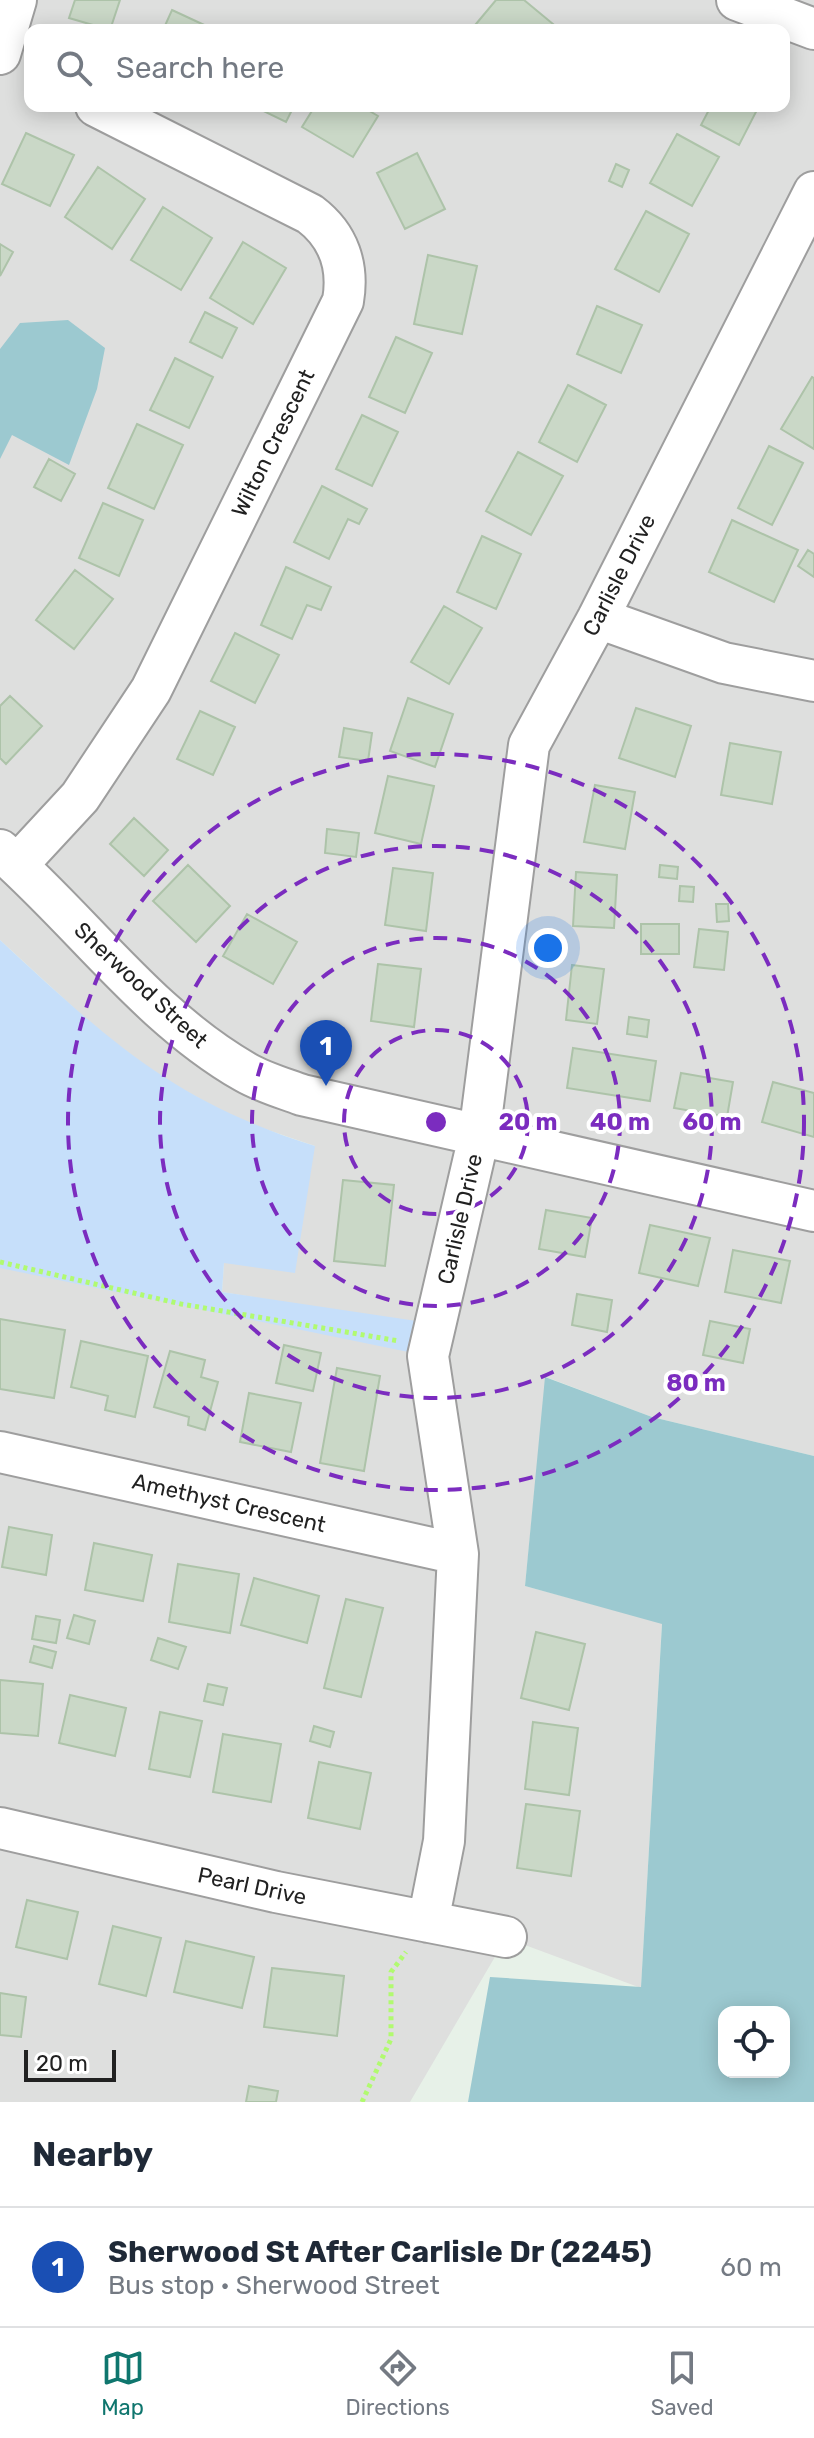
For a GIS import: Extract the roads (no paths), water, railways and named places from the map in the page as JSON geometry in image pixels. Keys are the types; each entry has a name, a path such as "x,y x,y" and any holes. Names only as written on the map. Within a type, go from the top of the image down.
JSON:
{"street":[{"path":"16,0 0,56 24,70"},
{"path":"737,0 814,29"},
{"name":"Wilton Crescent","path":"9,858 80,797 151,690 343,301 345,288 345,269 336,243 310,214 108,112"},
{"name":"Carlisle Drive","path":"428,1922 444,1841 458,1554 428,1356 479,1136 529,745 598,618 814,192"},
{"path":"598,618 724,663 814,681"},
{"name":"Sherwood Street","path":"9,858 149,997 210,1049 247,1074 302,1095 814,1211"},
{"name":"Amethyst Crescent","path":"0,1452 458,1554"},
{"name":"Pearl Drive","path":"0,1828 276,1892 506,1937"}],"place":[{"name":"Sherwood St After Carlisle Dr (2245)","path":"326,1086"}]}
